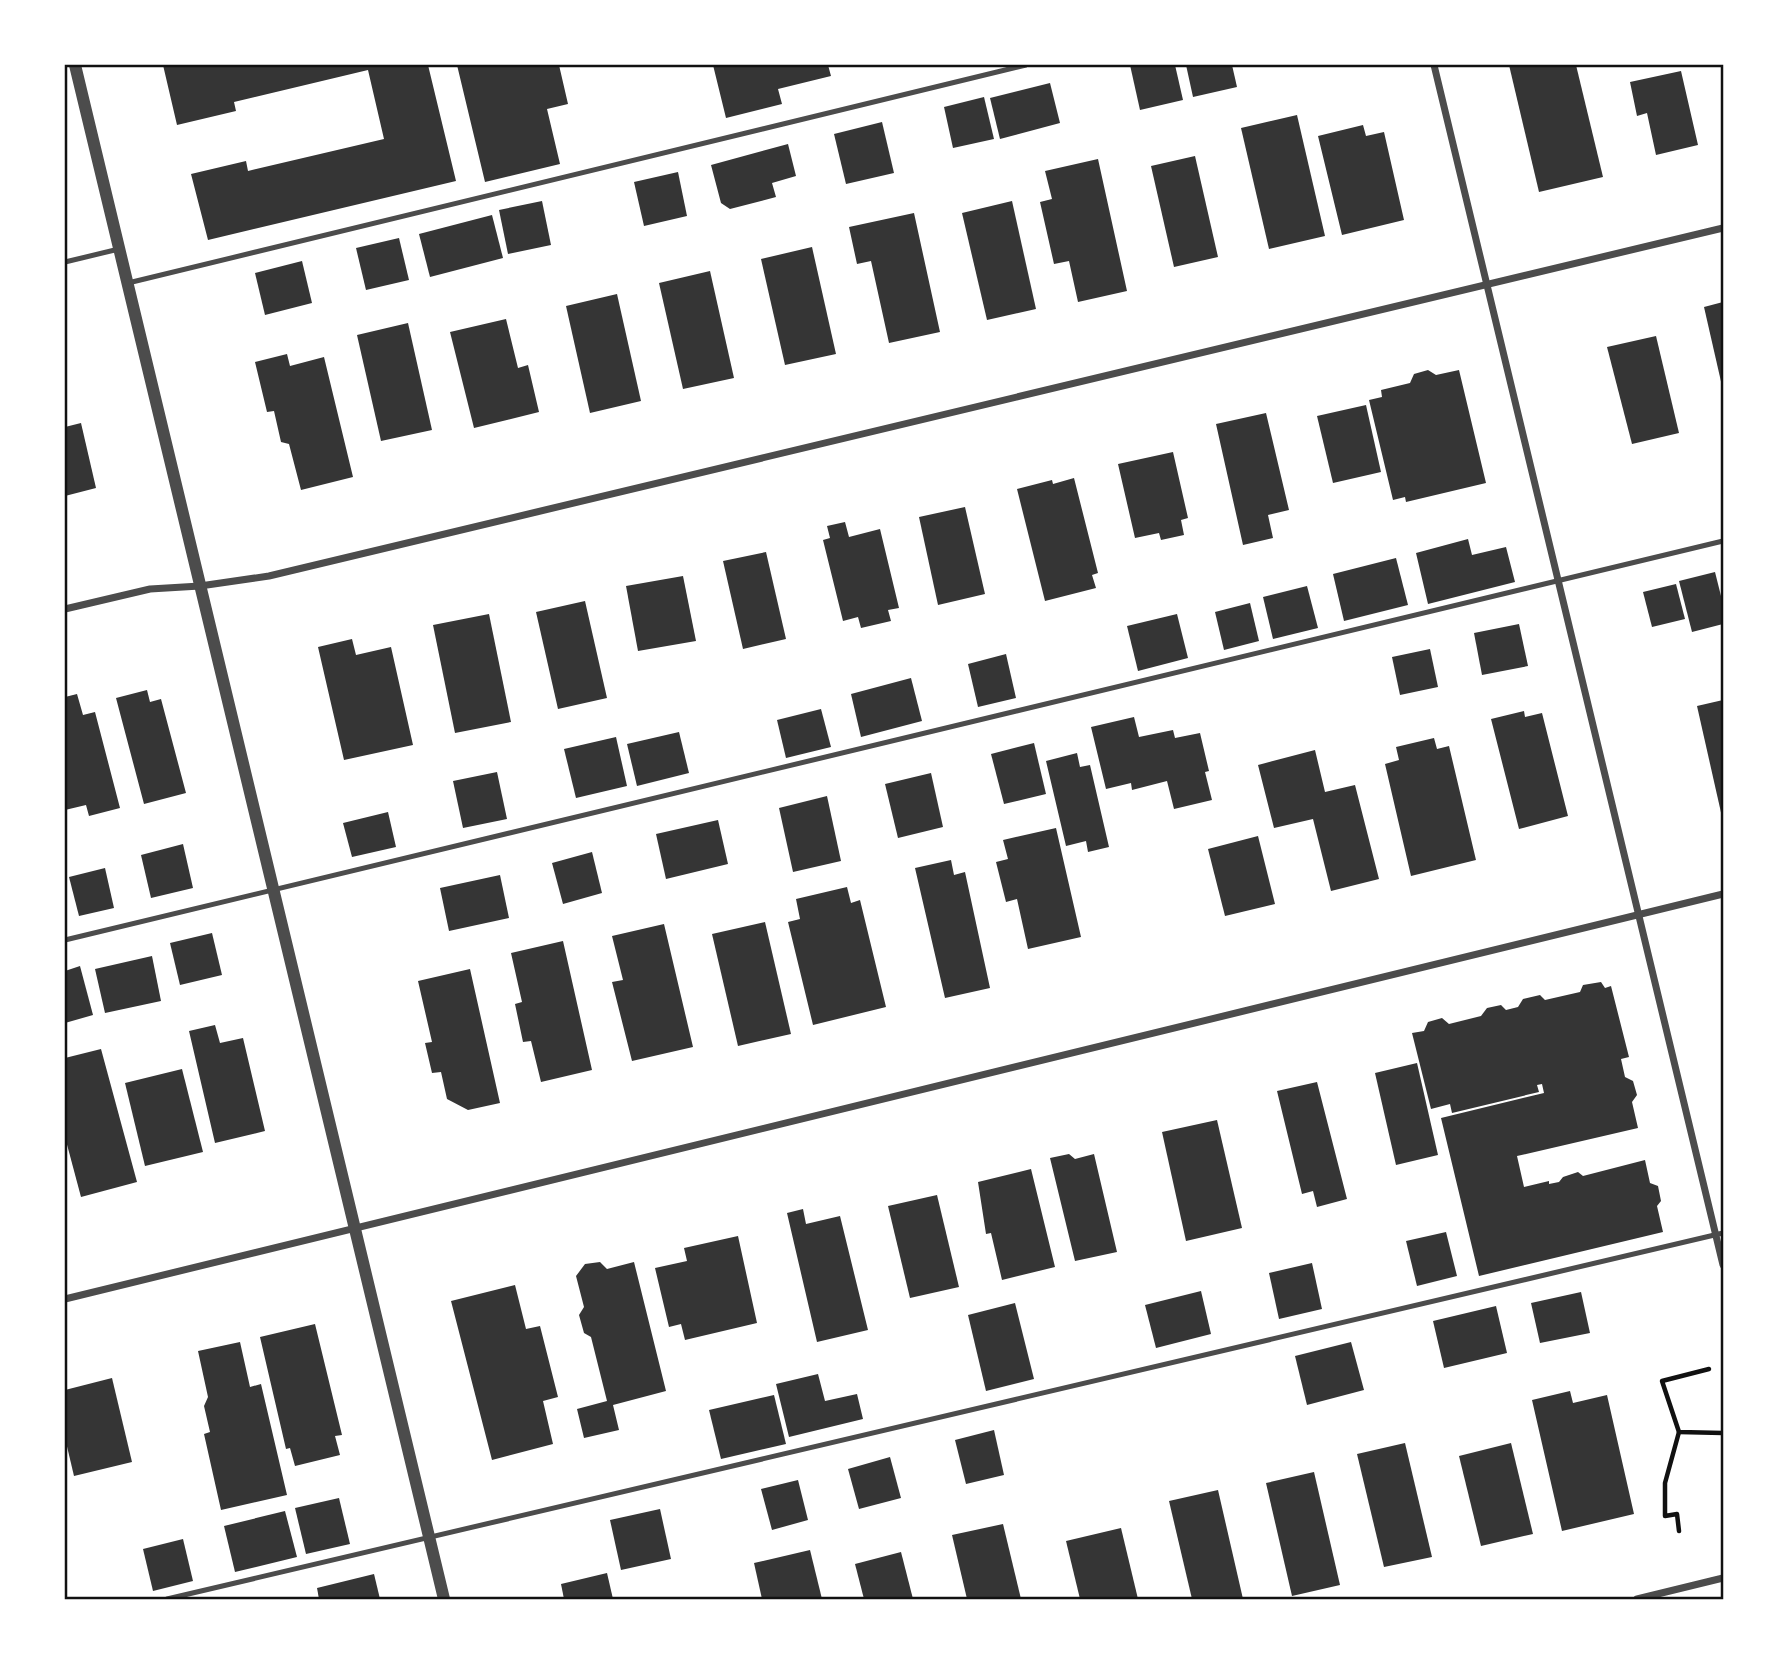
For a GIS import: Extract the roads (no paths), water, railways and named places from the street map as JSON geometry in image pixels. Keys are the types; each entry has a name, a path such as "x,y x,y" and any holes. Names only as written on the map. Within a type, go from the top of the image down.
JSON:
{"street":[{"path":"75,65 444,1599"},
{"path":"1434,65 1639,914 1720,1234 1723,1265"},
{"path":"65,609 150,589 200,586 269,576 1723,228"},
{"path":"65,1299 1723,894"},
{"path":"1637,1599 1723,1578"}],"lane":[{"path":"127,284 1026,65"},
{"path":"65,262 119,249"},
{"path":"65,940 1723,541"},
{"path":"167,1599 1720,1234"}]}
